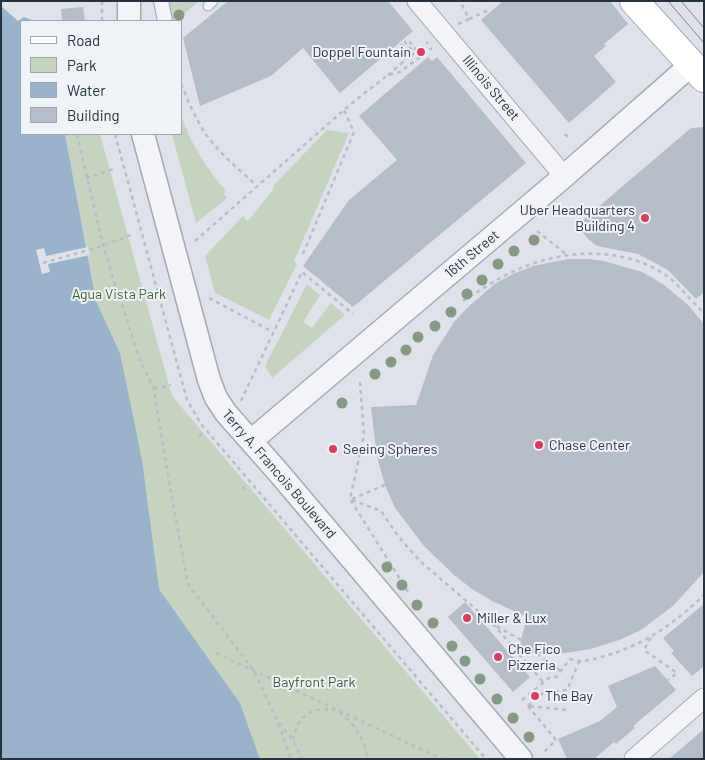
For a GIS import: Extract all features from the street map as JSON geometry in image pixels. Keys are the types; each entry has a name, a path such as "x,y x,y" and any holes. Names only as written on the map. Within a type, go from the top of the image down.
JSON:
{"main road":[{"path":"634,1 697,72"}],"street":[{"path":"129,1 130,20"},
{"path":"161,1 165,20"},
{"name":"Illinois Street","path":"417,1 564,176"},
{"name":"16th Street","path":"251,441 564,176 697,72"},
{"name":"Terry A. Francois Boulevard","path":"143,135 209,380 216,398 226,414 521,759"},
{"path":"634,759 704,698"}],"path":[{"path":"102,1 102,20"},
{"path":"460,1 468,19"},
{"path":"458,24 488,10"},
{"path":"195,241 344,110 402,62 394,51 396,49 406,60 408,58 399,47 402,44 411,56 414,54 405,42 408,40 417,51 428,42"},
{"path":"388,75 400,72 432,48"},
{"path":"182,86 208,138 228,160 258,187"},
{"path":"303,254 354,132 344,110"},
{"path":"565,134 568,138"},
{"path":"77,135 103,245 140,360 154,389 188,584 254,671 278,722 291,759"},
{"path":"116,135 187,400 195,414 201,424 324,570 486,759"},
{"path":"86,178 114,170"},
{"path":"537,231 568,256"},
{"path":"42,263 131,235"},
{"path":"463,301 494,281 520,268 547,259 604,254 647,265 671,280 704,313"},
{"path":"241,401 302,272 353,314"},
{"path":"209,298 273,332"},
{"path":"360,382 364,435 350,499 410,595"},
{"path":"154,389 171,384"},
{"path":"199,436 202,433"},
{"path":"350,499 385,485"},
{"path":"350,499 381,511 398,536 420,561 493,624 544,682"},
{"path":"522,700 549,678 556,677 570,660 578,662 618,653 652,636 684,615 704,595"},
{"path":"493,624 521,640"},
{"path":"652,636 644,650 677,674 668,680"},
{"path":"216,653 442,759"},
{"path":"537,654 561,671"},
{"path":"528,706 544,692 567,690 578,662"},
{"path":"528,706 566,710"},
{"path":"528,706 556,740 544,752"},
{"path":"293,740 295,728 304,716 312,711 323,709 338,710 352,723 361,735 367,748 367,759"},
{"path":"278,722 293,740 302,759"}],"green space":[{"path":"158,1 199,1 177,20 159,20"},
{"path":"182,118 194,146 212,174 226,191 223,193 227,198 196,223 172,135 182,135"},
{"path":"327,130 349,133 294,261 297,264 269,320 215,293 205,256 243,216 248,221 274,188 273,186"},
{"name":"Bayfront Park","path":"65,135 100,135 172,396 480,759 260,759 240,703 159,589 120,353 96,301"},
{"path":"307,284 320,295 303,322 312,328 331,303 345,315 272,378 265,366"}],"water":[{"path":"1,6 18,21 24,17 32,20 20,20 20,135 65,135 96,301 120,353 142,460 159,589 240,703 260,759 1,759"}],"pier":[{"path":"88,247 90,255 48,264 50,272 42,274 36,250 44,248 46,256"}],"building":[{"path":"228,1 388,1 413,31 340,93 303,48 271,76 200,106 183,38"},
{"path":"500,1 610,1 628,24 604,44 606,46 594,56 616,82 569,123 481,20 501,3"},
{"path":"83,7 85,20 62,20 61,9"},
{"path":"428,57 432,61 437,57 526,163 353,307 303,266 349,200 397,160 359,116"},
{"name":"Uber Headquarters Building 4","path":"704,127 704,292 696,299 668,270 638,254 597,246 588,239 577,225 691,128"},
{"name":"Chase Center","path":"568,259 604,261 642,272 663,284 688,305 704,324 704,572 673,606 641,630 622,639 591,649 558,654 518,652 527,617 492,601 454,575 424,546 395,508 385,485 377,457 371,407 416,405 433,355 454,322 467,308 496,283 513,274 533,266"},
{"name":"Che Fico Pizzeria","path":"465,602 530,677 513,692 448,617"},
{"path":"704,604 704,666 692,676 671,653 674,651 663,638"},
{"path":"655,666 676,690 633,726 635,728 616,744 614,742 594,759 567,759 558,739 600,721 617,707 608,686"},
{"path":"704,729 704,759 669,759"}],"tram line":[{"path":"668,1 704,43"},
{"path":"681,1 704,28"}],"place":[{"name":"Doppel Fountain","path":"421,52"},
{"name":"Uber Headquarters Building 4","path":"645,218"},
{"name":"Chase Center","path":"539,445"},
{"name":"Seeing Spheres","path":"333,449"},
{"name":"Miller & Lux","path":"467,618"},
{"name":"Che Fico Pizzeria","path":"498,657"},
{"name":"The Bay","path":"535,696"}],"park label":[{"name":"Agua Vista Park","path":"119,294"}]}
